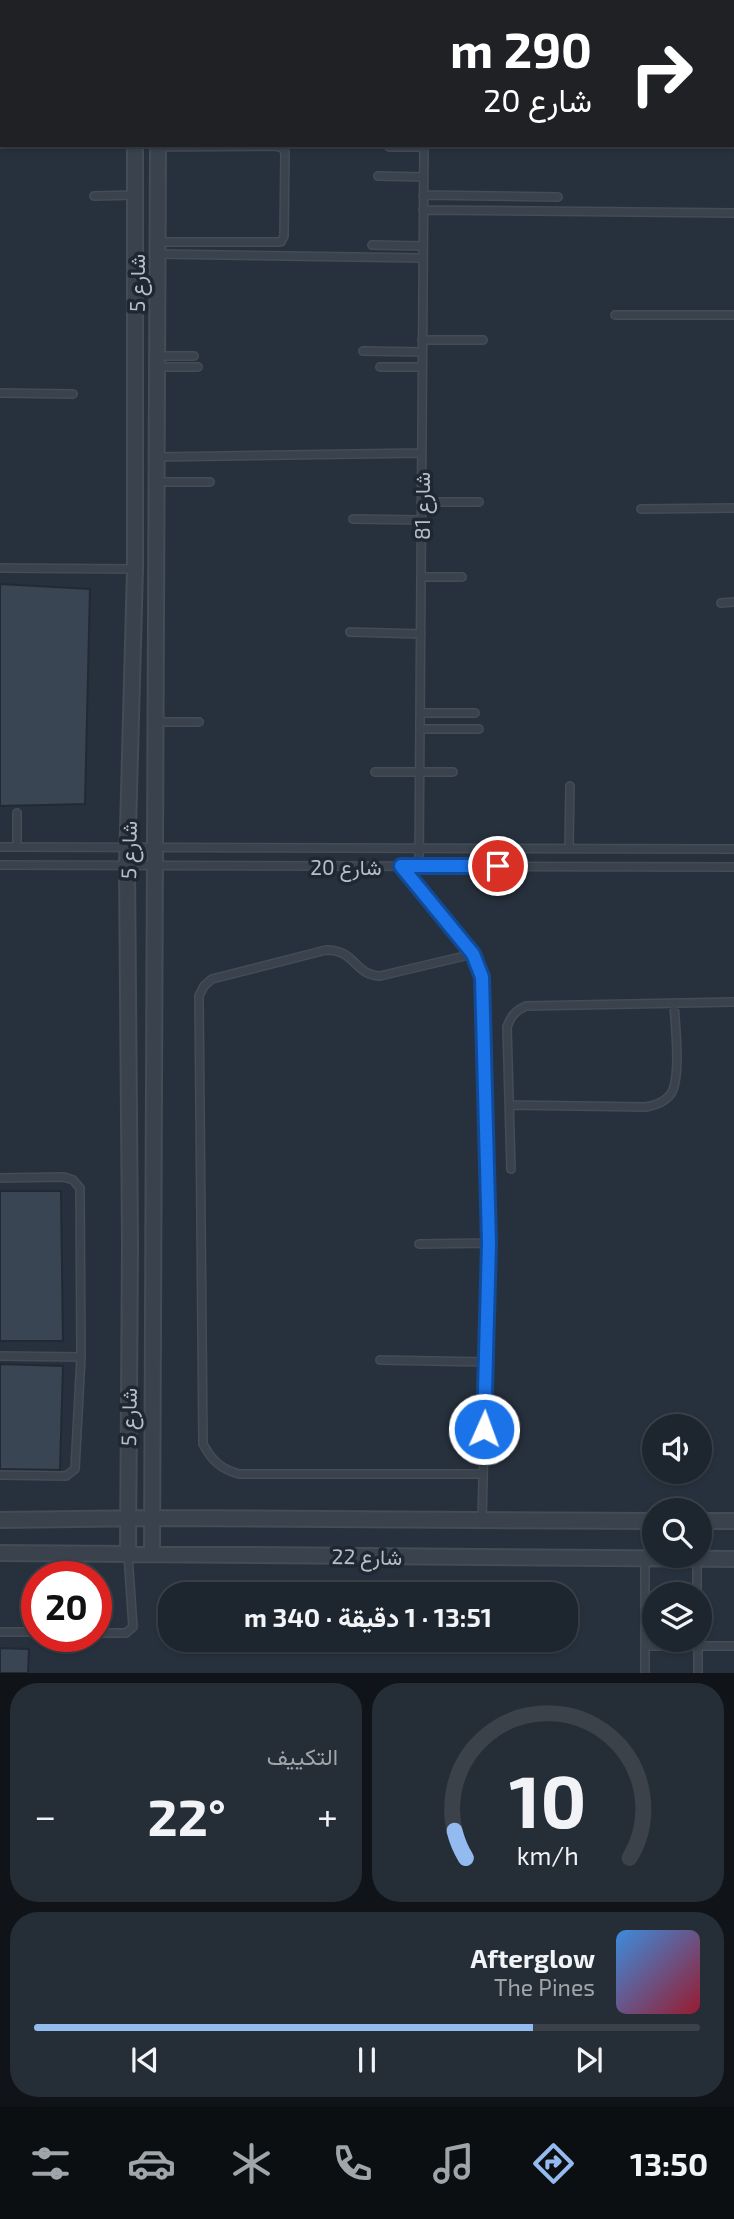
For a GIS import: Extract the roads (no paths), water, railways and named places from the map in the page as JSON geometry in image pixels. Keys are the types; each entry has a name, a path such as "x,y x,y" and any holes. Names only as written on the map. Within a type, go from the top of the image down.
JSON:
{"street":[{"name":"شارع 5","path":"128,1555 130,1244 127,847 135,569 135,147"},
{"name":"شارع 5","path":"152,1554 158,147"},
{"path":"136,248 157,248"},
{"name":"شارع 22","path":"0,1520 153,1518 642,1521"},
{"path":"712,1521 734,1521"},
{"name":"شارع 22","path":"0,1553 642,1559"},
{"name":"شارع 22","path":"712,1559 734,1559"}],"lane":[{"path":"157,248 281,242 285,236 285,152 279,147"},
{"name":"شارع 81","path":"419,866 424,147"},
{"path":"378,176 423,177"},
{"path":"94,196 135,195"},
{"path":"423,195 558,197"},
{"path":"423,210 734,213"},
{"path":"372,245 423,246"},
{"path":"157,248 423,258"},
{"path":"615,315 734,315"},
{"path":"422,341 483,340"},
{"path":"363,351 422,352"},
{"path":"157,361 194,356"},
{"path":"157,361 198,367"},
{"path":"380,367 422,367"},
{"path":"0,393 72,394"},
{"path":"156,457 422,453"},
{"path":"157,482 210,482"},
{"path":"421,502 479,502"},
{"path":"641,509 734,508"},
{"path":"353,519 421,520"},
{"path":"0,568 135,569"},
{"path":"421,577 462,577"},
{"path":"721,603 734,603"},
{"path":"350,632 421,634"},
{"path":"420,713 475,713"},
{"path":"155,722 199,722"},
{"path":"420,729 479,729"},
{"path":"375,772 453,772"},
{"path":"569,848 570,786"},
{"path":"17,813 17,847"},
{"name":"شارع 20","path":"0,846 734,849"},
{"name":"شارع 20","path":"0,864 734,867"},
{"path":"401,866 473,954 482,977 489,1243 482,1520"},
{"path":"473,954 380,976 362,971 348,955 337,950 326,950 212,979 204,986 200,996 203,1444 211,1459 223,1469 239,1474 483,1474"},
{"path":"511,1168 507,1027 517,1010 526,1006 734,1002"},
{"path":"509,1105 646,1107 660,1104 672,1093 676,1079 674,1003"},
{"path":"0,1178 64,1177 73,1180 80,1188 81,1357 75,1469 66,1476 0,1475"},
{"path":"419,1244 489,1243"},
{"path":"0,1356 81,1357"},
{"path":"380,1360 486,1362"},
{"path":"112,1633 126,1633 133,1627 128,1555"},
{"path":"0,1632 21,1632"},
{"path":"712,1644 734,1646"},
{"path":"645,1652 645,1673"},
{"path":"698,1652 698,1673"}]}
